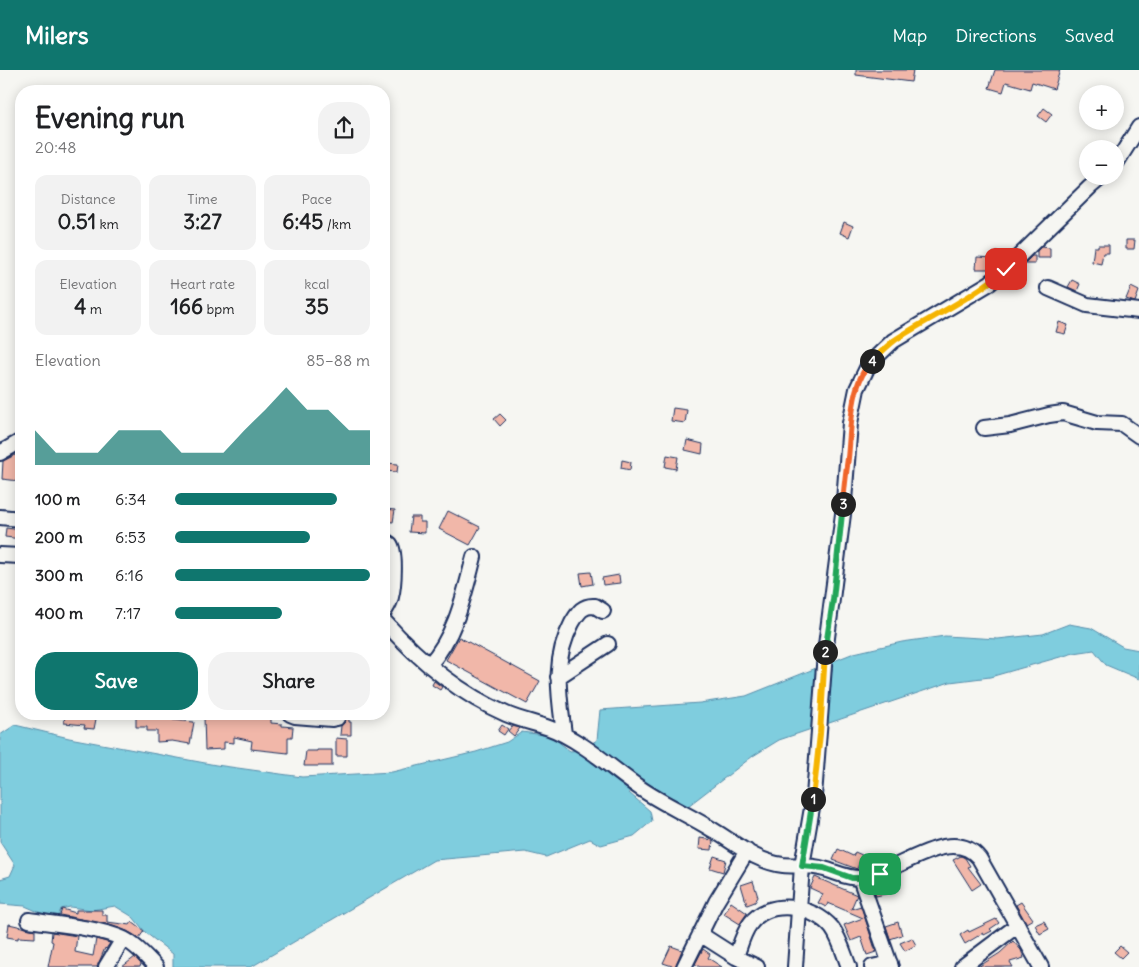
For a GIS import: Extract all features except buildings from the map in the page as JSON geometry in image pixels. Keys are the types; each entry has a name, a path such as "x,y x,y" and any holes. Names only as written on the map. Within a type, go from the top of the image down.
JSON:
{"street":[{"path":"1124,150 1139,127"},
{"path":"795,967 802,866 814,796 825,653 843,514 850,422 857,389 869,364 893,341 990,283 1093,185"},
{"path":"1048,288 1087,305 1139,311"},
{"path":"984,428 1010,425 1063,413 1097,423 1122,424 1139,436"},
{"path":"0,453 15,444"},
{"path":"0,510 0,517 15,518"},
{"path":"390,544 394,552 390,600"},
{"path":"0,556 15,556"},
{"path":"429,665 444,646 450,634 461,605 474,557"},
{"path":"564,734 558,677 563,643 583,608 591,606 603,611"},
{"path":"390,636 469,693 506,714 564,734 662,802 713,830 747,852 770,862 824,868 844,876 860,878 880,874 945,846 961,846 974,852 1041,967"},
{"path":"558,677 608,644"},
{"path":"684,967 716,902 747,852"},
{"path":"860,878 891,965 872,967"},
{"path":"736,957 746,930 755,919 762,914 782,908 798,908 816,915 831,927 849,967"},
{"path":"29,920 92,930 123,939 156,967"},
{"path":"962,967 1018,925"},
{"path":"700,934 736,957 756,967"},
{"path":"106,967 123,939"}],"water":[{"path":"1069,624 1091,628 1123,647 1139,650 1139,679 1106,665 1094,650 1074,653 990,677 950,682 779,740 753,756 688,806 630,787 629,793 650,811 652,821 634,836 601,845 590,839 546,857 525,852 434,860 251,967 173,967 173,954 146,933 133,917 115,906 92,910 70,907 61,909 57,920 25,906 0,904 0,879 10,876 15,865 0,842 0,735 15,725 69,738 216,765 302,777 392,772 476,752 507,742 522,732 551,736 570,751 581,750 597,740 600,710 700,703 746,696 854,653 902,642 945,636 998,639 1043,634"}],"route":[{"path":"880,874 852,878 824,868 802,866 814,796 825,653 843,514 850,422 857,389 869,364 893,341 967,298 990,283 1006,269"}]}
